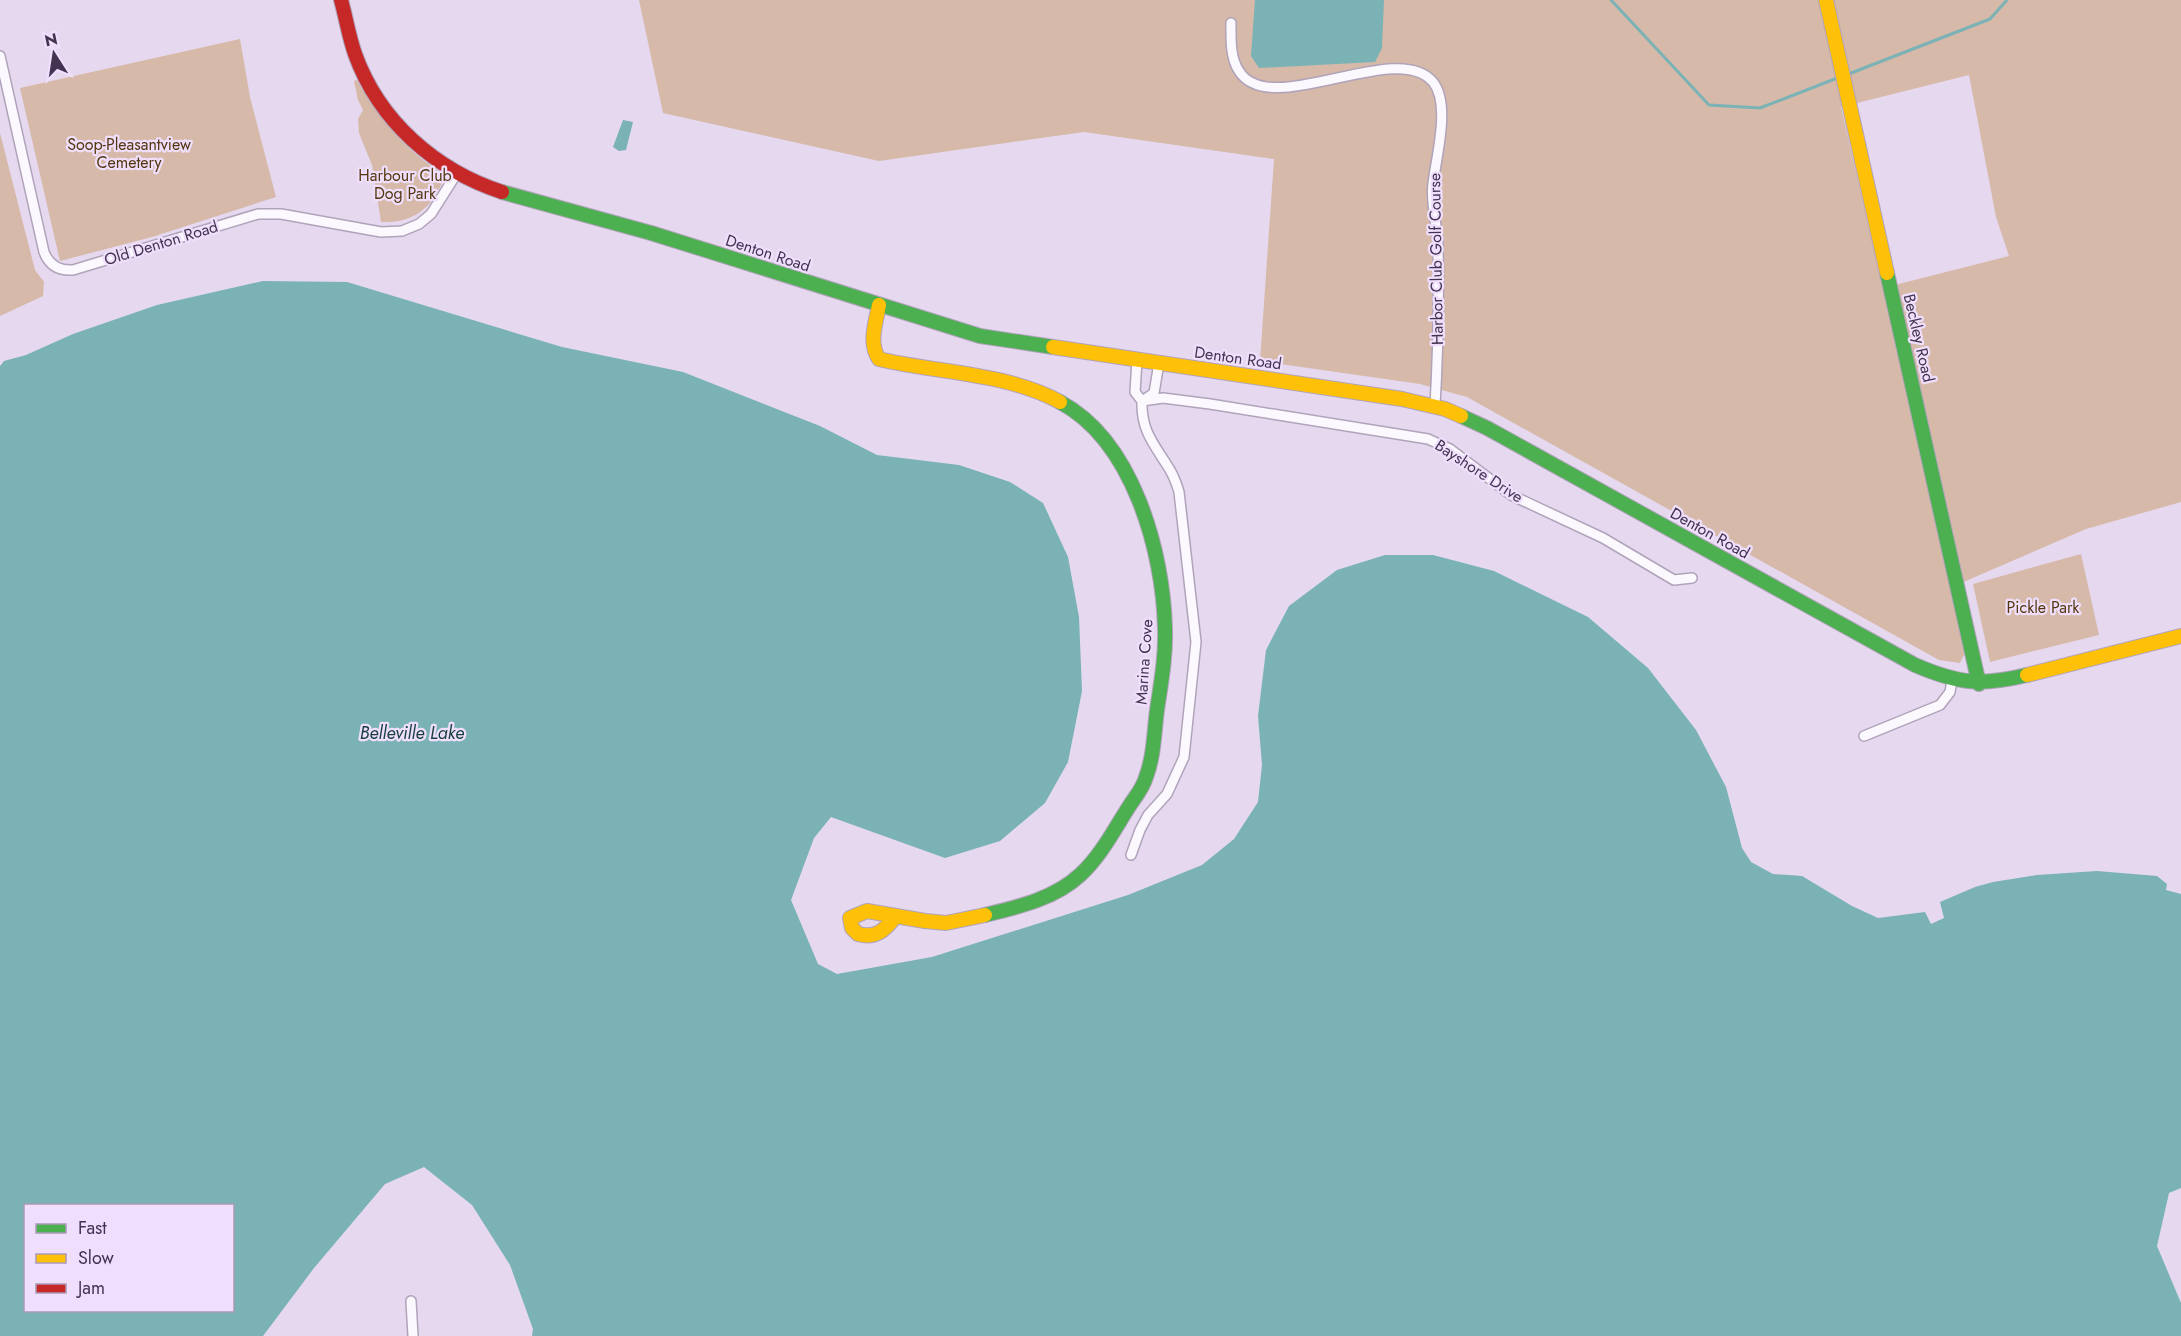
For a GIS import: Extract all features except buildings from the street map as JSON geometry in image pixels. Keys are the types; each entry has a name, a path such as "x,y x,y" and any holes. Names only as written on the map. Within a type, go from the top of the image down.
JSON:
{"street":[{"name":"Denton Road","path":"341,0 355,54 366,80 381,104 415,144 457,173 500,191 651,233 988,337 1402,399 1435,406 1487,428 1903,660 1952,680 1979,684 2002,681 2181,636"},
{"name":"Beckley Road","path":"1826,0 1979,684"},
{"name":"Harbor Club Golf Course","path":"1231,23 1235,62 1243,76 1253,83 1284,87 1380,70 1408,68 1424,74 1438,89 1442,114 1432,186 1438,246 1435,406"},
{"name":"Old Denton Road","path":"0,56 44,252 49,261 60,269 73,270 258,214 281,214 381,232 402,231 419,224 431,214 457,173"},
{"name":"Marina Cove","path":"879,305 873,348 879,359 1038,391 1072,408 1095,429 1118,459 1146,520 1160,572 1165,624 1165,650 1154,737 1145,782 1117,827 1083,872 1065,887 1043,898 953,922 938,923 895,917"},
{"path":"1131,855 1148,815 1167,794 1184,757 1196,642 1179,492 1172,472 1153,446 1146,431 1142,401 1135,392 1137,360"},
{"path":"1142,401 1154,393 1159,363"},
{"name":"Bayshore Drive","path":"1142,401 1163,398 1210,404 1428,439 1450,449 1510,495 1603,538 1674,580 1692,578"},
{"path":"1864,736 1940,705 1950,692 1952,680"},
{"path":"411,1301 413,1336"}],"green space":[{"path":"639,0 2181,0 2181,502 2086,529 1952,587 1965,653 1960,663 1939,660 1467,397 1420,384 1260,361 1274,159 1084,132 879,161 663,113","holes":["1969,75 1996,217 2009,256 1883,288 1841,107"]},
{"name":"Soop-Pleasantview Cemetery","path":"240,39 250,97 276,197 152,237 60,261 20,88"},
{"name":"Harbour Club Dog Park","path":"357,80 374,107 394,132 417,155 443,174 441,185 430,203 412,217 381,222 372,165 359,133 358,119 363,110 358,100 354,81"},
{"path":"0,133 35,270 44,282 43,296 0,316"},
{"name":"Pickle Park","path":"2081,554 2099,635 1990,662 1973,584"}],"water":[{"path":"1255,0 1384,0 1382,48 1375,62 1259,68 1251,56"},
{"path":"623,120 633,122 626,150 619,151 613,147"},
{"name":"Belleville Lake","path":"263,281 347,282 562,347 683,372 820,426 877,455 959,465 1010,482 1043,503 1068,557 1079,617 1082,691 1068,762 1045,803 1000,841 945,858 831,817 814,838 791,900 818,964 837,974 932,957 1128,895 1202,865 1234,839 1258,802 1262,765 1258,716 1266,650 1289,606 1337,570 1385,555 1433,555 1494,571 1588,617 1648,668 1696,730 1726,787 1742,848 1751,862 1773,874 1802,876 1852,906 1878,918 1925,912 1931,924 1944,918 1940,902 1975,887 2037,875 2097,871 2157,876 2167,884 2166,890 2181,894 2181,1188 2169,1193 2157,1246 2181,1303 2181,1336 532,1336 533,1329 510,1265 472,1205 424,1167 385,1184 314,1268 263,1336 0,1336 0,366 4,361 26,355 73,334 157,305"}],"waterway":[{"path":"1611,0 1709,105 1760,108 1840,77"},
{"path":"1846,75 1990,19 2007,0"}],"traffic: fast":[{"path":"502,192 651,233 980,336 1053,347"},
{"path":"1887,273 1979,684"},
{"path":"985,915 1047,896 1080,875 1101,851 1141,788 1149,769 1152,753 1163,669 1165,628 1158,566 1150,533 1125,470 1107,443 1085,420 1060,402"},
{"path":"1461,416 1487,428 1915,665 1945,676 1970,681 1996,681 2027,675"}],"traffic: slow":[{"path":"1826,0 1887,273"},
{"path":"879,305 873,339 879,359 995,379 1040,392 1060,402"},
{"path":"1053,347 1402,399 1445,409 1461,416"},
{"path":"2027,675 2181,636"},
{"path":"895,917 884,929 870,935 858,934 852,928 850,918 867,911 946,923 985,915"}],"traffic: jam":[{"path":"341,0 353,48 365,78 394,121 412,140 454,171 502,192"}]}
